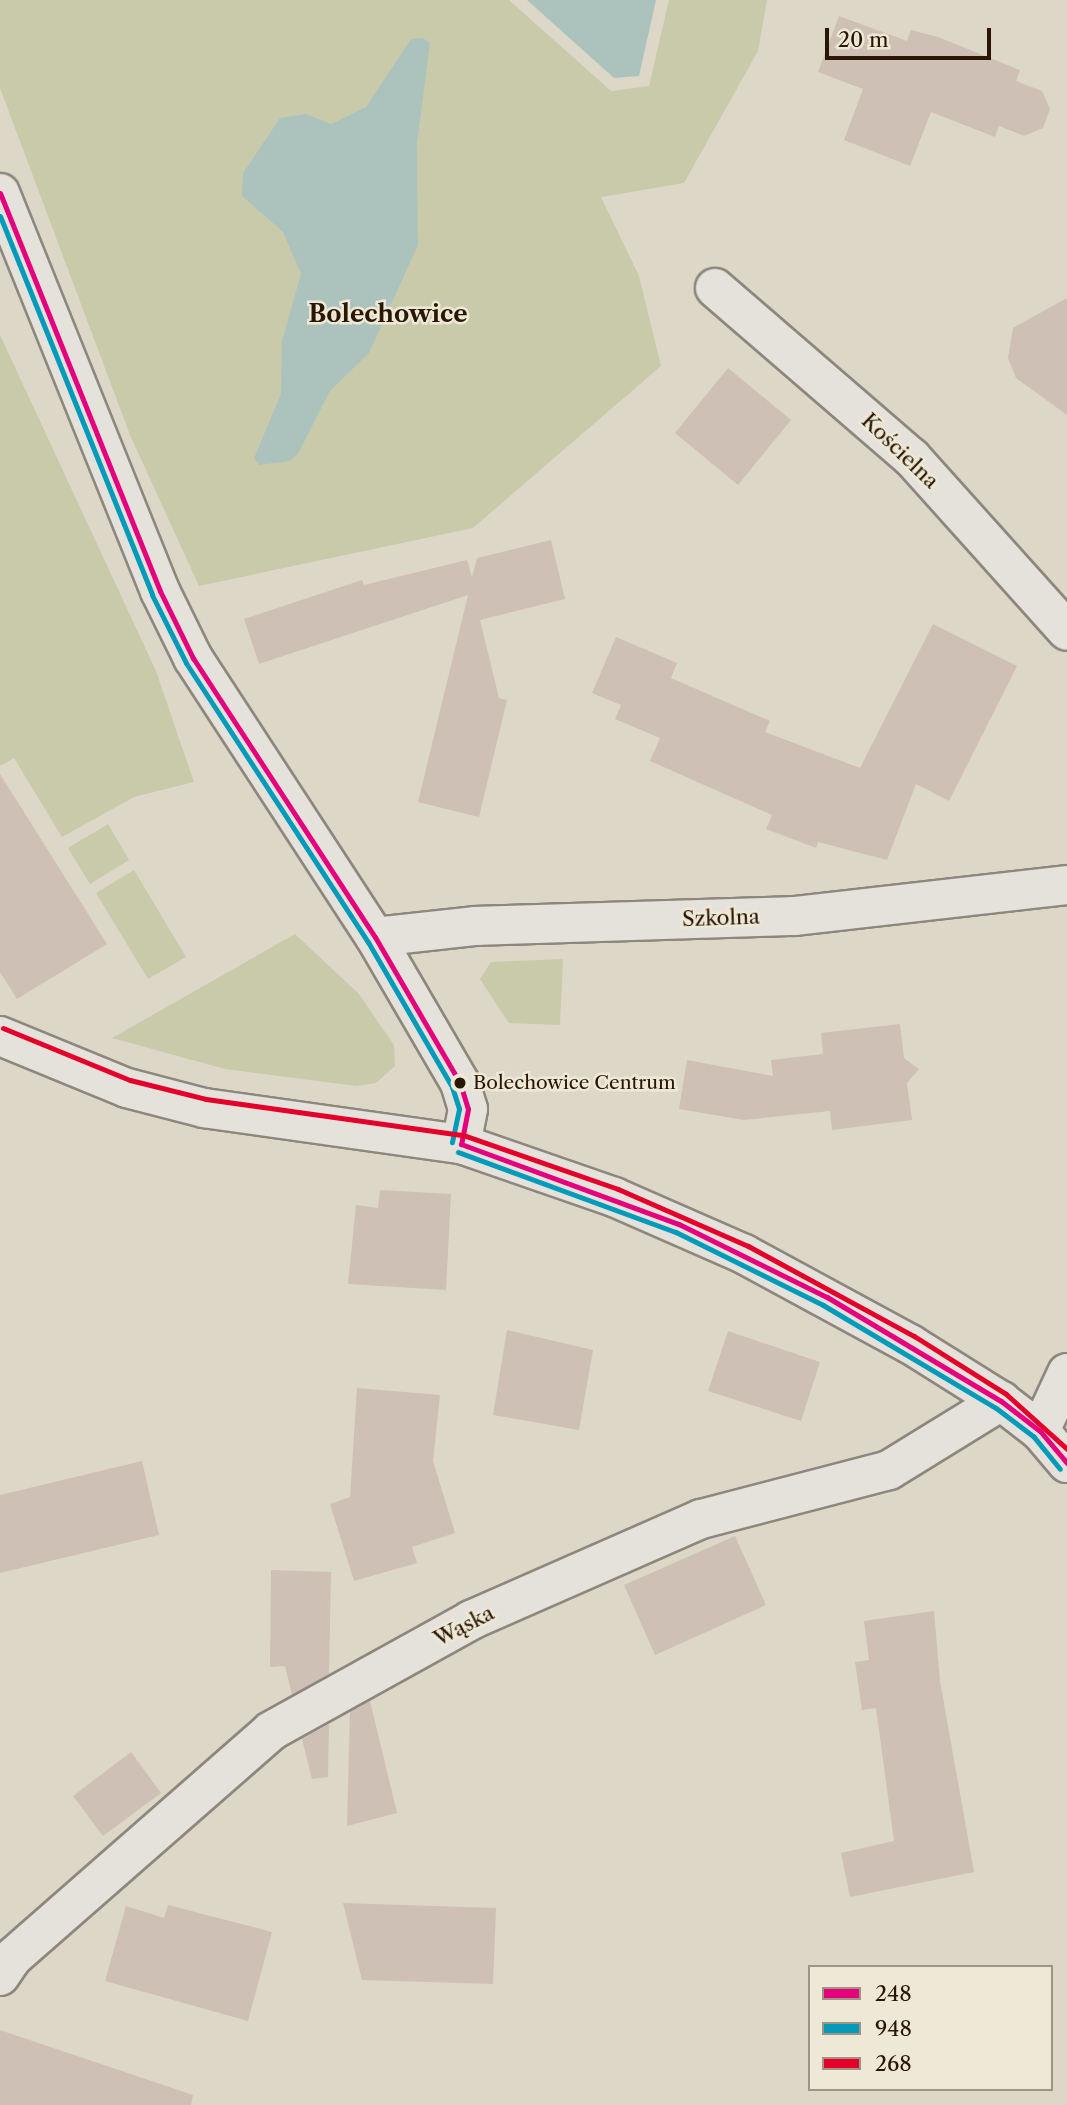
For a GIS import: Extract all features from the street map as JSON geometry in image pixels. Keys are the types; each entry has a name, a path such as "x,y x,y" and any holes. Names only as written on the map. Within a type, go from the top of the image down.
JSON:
{"street":[{"path":"0,193 70,378 182,636 375,937 460,1083 468,1109 461,1144"},
{"name":"Kościelna","path":"715,288 912,458 1067,631"},
{"name":"Szkolna","path":"375,937 476,926 794,916 1067,884"},
{"path":"0,1036 127,1088 204,1108 461,1144 614,1197 744,1254 898,1337 1001,1401 1040,1431 1067,1464"},
{"path":"1040,1431 1067,1373"},
{"name":"Wąska","path":"0,1976 12,1958 271,1731 471,1620 701,1519 889,1470 1001,1401"}],"green space":[{"path":"0,0 509,0 611,91 649,86 669,0 767,0 758,51 684,183 601,197 639,276 661,366 473,528 199,586 130,435 0,88"},
{"path":"0,335 156,671 194,782 134,797 62,837 14,758 0,766"},
{"path":"108,824 129,860 90,884 68,848"},
{"path":"134,870 186,957 148,979 96,893"},
{"path":"295,934 359,994 394,1045 395,1066 376,1083 357,1086 225,1069 112,1038"},
{"path":"563,959 560,1025 509,1023 480,979 491,962"}],"water":[{"path":"527,0 656,0 639,76 614,78"},
{"path":"423,38 430,43 417,143 418,245 369,353 330,391 298,454 290,461 259,465 254,458 281,394 282,341 301,274 283,232 242,196 243,173 280,118 306,114 331,124 366,107 411,39"}],"building":[{"path":"839,16 907,41 911,30 938,37 1020,70 1016,81 1042,91 1050,109 1043,128 1024,136 999,126 995,137 931,112 910,166 844,140 863,89 818,72"},
{"path":"1067,298 1067,415 1016,378 1008,358 1013,328"},
{"path":"728,368 791,420 738,485 675,433"},
{"path":"551,540 565,599 480,620 499,698 507,700 479,817 418,802 468,595 259,664 244,619 362,580 364,585 467,560 472,577 477,558"},
{"path":"933,624 1017,666 949,801 916,784 887,860 818,842 816,848 766,829 772,815 650,761 660,738 615,719 621,705 592,693 616,637 677,663 671,678 770,721 765,732 860,768"},
{"path":"0,774 107,944 17,999 0,972"},
{"path":"900,1024 904,1058 919,1069 907,1083 912,1120 832,1130 830,1111 744,1120 679,1109 687,1060 773,1076 771,1060 823,1054 821,1033"},
{"path":"380,1190 451,1194 446,1290 348,1284 356,1205 378,1208"},
{"path":"507,1330 593,1350 579,1430 493,1415"},
{"path":"728,1331 820,1362 801,1421 708,1391"},
{"path":"357,1388 440,1395 433,1461 455,1533 412,1547 417,1563 354,1581 330,1504 350,1497"},
{"path":"142,1461 159,1535 0,1573 0,1495"},
{"path":"735,1536 766,1605 655,1655 624,1585"},
{"path":"271,1570 331,1572 329,1674 292,1695 285,1666 270,1667"},
{"path":"934,1611 940,1681 974,1872 850,1897 841,1853 894,1841 876,1708 862,1710 855,1662 869,1660 864,1621"},
{"path":"370,1701 397,1813 347,1826 350,1712"},
{"path":"329,1724 328,1777 312,1779 302,1739"},
{"path":"131,1752 161,1793 103,1836 73,1796"},
{"path":"343,1903 496,1908 493,1984 362,1980"},
{"path":"168,1905 272,1932 248,2021 105,1981 126,1906 164,1918"},
{"path":"0,2030 193,2095 191,2105 0,2105"}],"transit line":[{"name":"248","path":"0,193 160,591 193,658 375,937 460,1083 468,1109 461,1144"},
{"name":"948","path":"0,216 152,595 186,663 368,942 452,1087 459,1109 452,1142"},
{"name":"268","path":"3,1028 130,1080 206,1099 463,1135 618,1189 748,1246 914,1336 1006,1394 1067,1449"},
{"name":"248","path":"461,1144 679,1224 827,1297 1001,1401 1040,1431 1067,1463"},
{"name":"948","path":"458,1152 676,1232 823,1305 996,1408 1034,1437 1060,1469"}],"place":[{"name":"Bolechowice Centrum","path":"460,1083"}],"district":[{"name":"Bolechowice","path":"388,314"}]}
